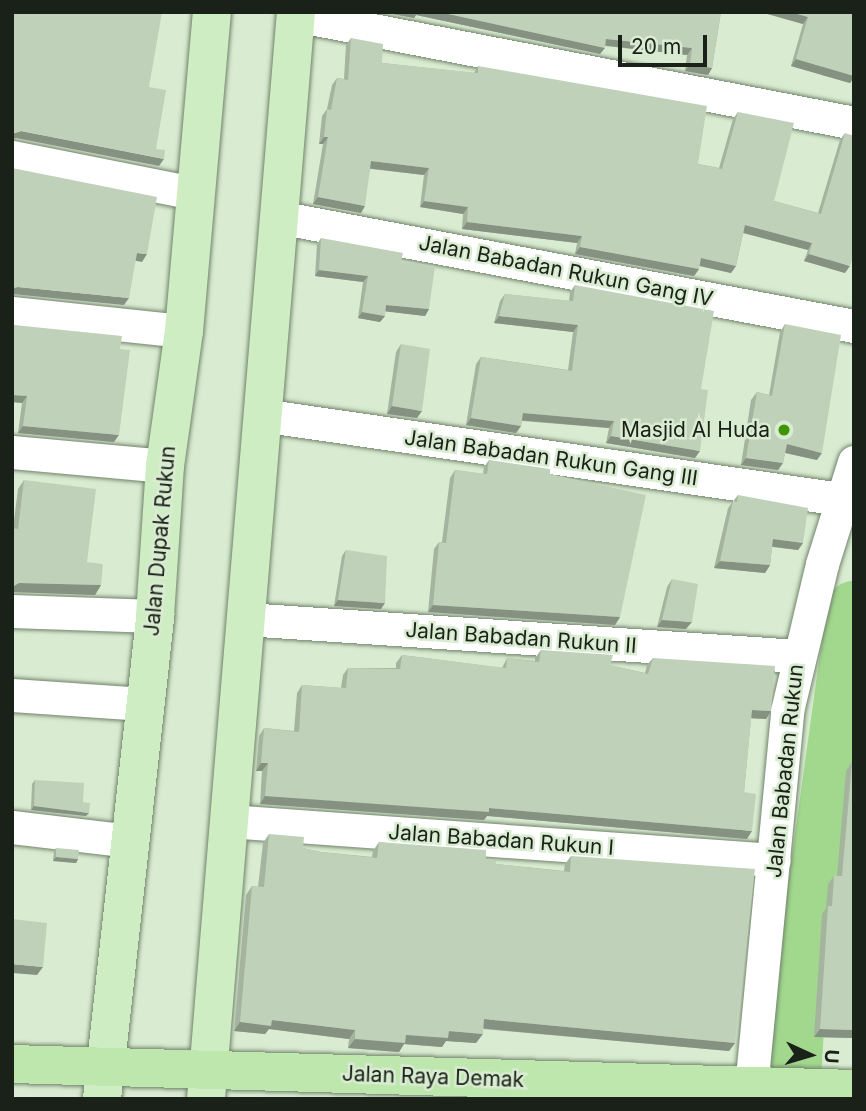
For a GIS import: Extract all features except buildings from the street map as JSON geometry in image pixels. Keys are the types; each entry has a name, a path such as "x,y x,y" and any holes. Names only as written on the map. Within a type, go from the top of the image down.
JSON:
{"highway":[{"name":"Jalan Raya Demak","path":"12,1065 103,1084 854,1089"}],"main road":[{"name":"Jalan Dupak Rukun","path":"103,1084 155,616 165,466 184,331 194,193 212,12"},
{"path":"208,1085 295,14"}],"street":[{"path":"295,14 854,123"},
{"path":"12,157 194,193"},
{"name":"Jalan Babadan Rukun Gang IV","path":"278,217 854,326"},
{"path":"12,313 184,331"},
{"name":"Jalan Babadan Rukun Gang III","path":"261,415 840,499"},
{"path":"12,453 165,466"},
{"name":"Jalan Babadan Rukun","path":"778,1088 774,860 787,710 797,656 840,499 854,462"},
{"path":"12,611 155,616"},
{"name":"Jalan Babadan Rukun II","path":"245,618 797,656"},
{"path":"12,695 144,704"},
{"name":"Jalan Babadan Rukun I","path":"228,821 774,860"},
{"path":"12,827 129,841"}],"waterway":[{"path":"793,1099 798,1009 854,608"}],"place":[{"name":"Masjid Al Huda","path":"784,430"}]}
